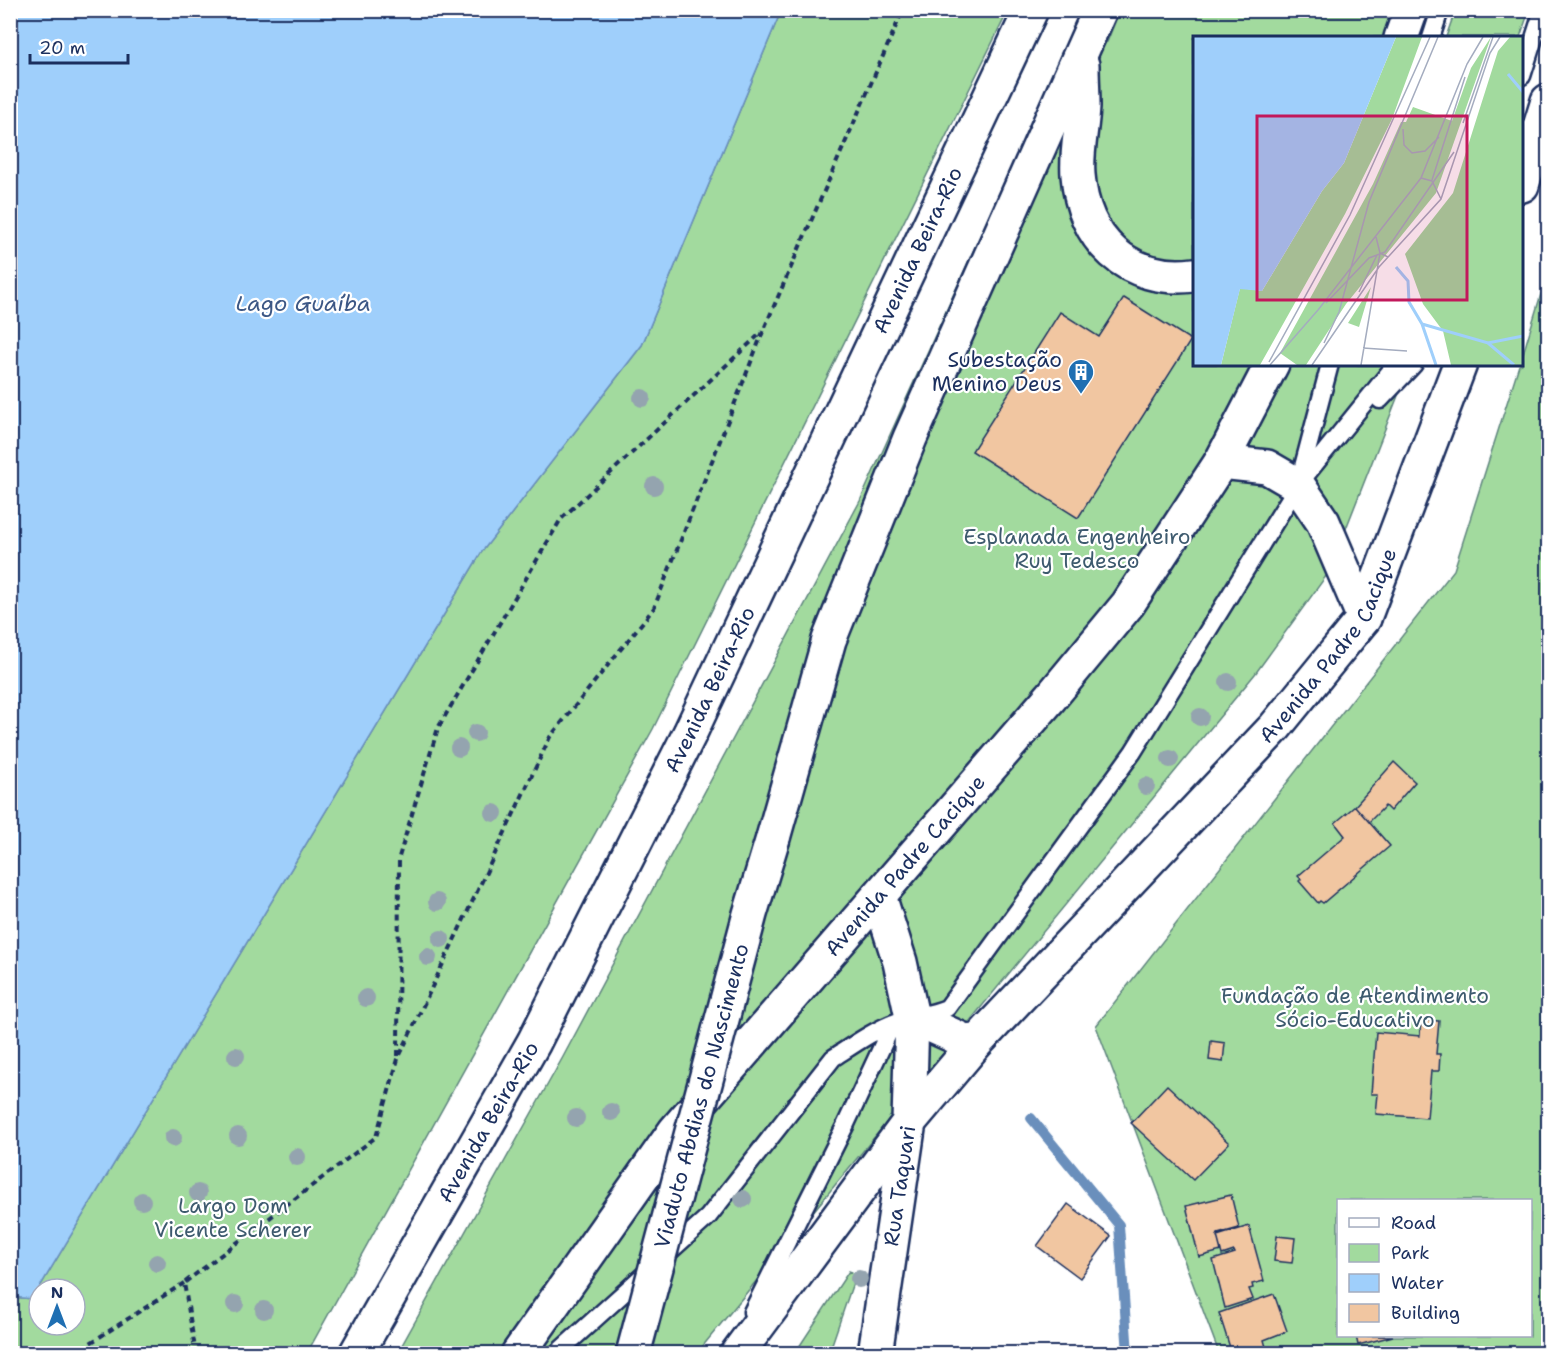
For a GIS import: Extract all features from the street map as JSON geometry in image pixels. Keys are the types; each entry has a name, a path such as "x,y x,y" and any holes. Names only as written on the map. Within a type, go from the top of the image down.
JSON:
{"main road":[{"name":"Avenida Beira-Rio","path":"356,1353 534,1042 690,733 1031,10"},
{"path":"1100,10 1082,54 1083,105 1078,174 1081,194 1089,218 1109,248 1131,267 1169,276 1193,275"},
{"path":"1402,36 1411,10"},
{"name":"Viaduto Abdias do Nascimento","path":"633,1353 750,914 829,640 910,438 1082,54"},
{"path":"1523,179 1548,101"},
{"name":"Avenida Padre Cacique","path":"519,1353 675,1131 1051,697 1128,604 1221,462 1271,366"},
{"name":"Avenida Padre Cacique","path":"737,1353 909,1122 974,1045 1275,727 1364,618 1459,366"},
{"path":"1221,462 1267,467 1298,485 1323,522 1364,618"},
{"name":"Rua Taquari","path":"875,1353 909,1122 900,962 879,896"},
{"path":"902,1020 974,1045"}],"lane":[{"path":"1432,36 1440,10"},
{"path":"1523,70 1543,10"},
{"path":"1298,485 1321,366"},
{"path":"1298,485 1329,366"},
{"path":"556,1353 708,1217 833,1058 854,1044 902,1020 947,1008 1133,752 1298,485 1394,366"},
{"path":"1298,485 1412,366"},
{"path":"731,1353 845,1126 902,1020"}],"path":[{"path":"73,1353 184,1283 376,1137 398,1059 550,737 654,608 764,329 903,10"},
{"path":"398,1059 399,857 438,728 561,519 764,329"},
{"path":"184,1283 196,1353"}],"green space":[{"name":"Esplanada Engenheiro Ruy Tedesco","path":"1120,10 1372,11 1441,36 1193,36 1193,366 1410,366 1329,572 1255,674 697,1353 397,1354 563,1057 860,501 1066,46 1107,42"},
{"path":"1455,10 1529,11 1520,36 1446,36"},
{"name":"Largo Dom Vicente Scherer","path":"781,11 1008,11 653,729 307,1353 11,1354 11,1297 27,1298 27,1337 87,1337 87,1277 46,1277 481,553 642,345"},
{"name":"Fundação de Atendimento Sócio-Educativo","path":"1548,271 1548,1353 1219,1353 1096,1026 1454,570 1519,366 1523,366 1523,354"},
{"path":"849,1271 856,1274 829,1353 795,1353"}],"water":[{"name":"Lago Guaíba","path":"11,10 781,11 642,345 481,553 46,1277 27,1277 27,1298 10,1297"}],"building":[{"name":"Subestação Menino Deus","path":"1124,298 1191,340 1078,518 972,451 1060,312 1099,337"},
{"path":"1394,762 1415,782 1390,811 1385,806 1369,822 1355,806"},
{"path":"1355,806 1390,846 1323,903 1320,901 1318,903 1299,881 1301,879 1298,876 1345,836 1335,823"},
{"path":"1421,1020 1439,1021 1436,1054 1440,1054 1439,1071 1431,1071 1427,1118 1376,1114 1378,1094 1371,1094 1376,1032 1420,1036"},
{"path":"1211,1041 1225,1043 1223,1062 1209,1060"},
{"path":"1167,1085 1229,1143 1193,1180 1131,1123"},
{"path":"1231,1195 1239,1228 1218,1234 1221,1251 1199,1257 1186,1206"},
{"path":"1068,1204 1111,1236 1080,1278 1037,1246"},
{"path":"1249,1226 1264,1281 1252,1284 1253,1288 1249,1289 1253,1299 1225,1308 1213,1260 1235,1253 1234,1251 1222,1255 1217,1236"},
{"path":"1277,1236 1295,1238 1292,1263 1274,1261"},
{"path":"1274,1294 1287,1331 1264,1340 1268,1354 1232,1354 1219,1313"},
{"path":"1356,1337 1389,1337 1358,1345"}],"waterway":[{"path":"1031,1118 1119,1225 1128,1354"}],"place":[{"name":"Subestação Menino Deus","path":"1081,395"}]}
